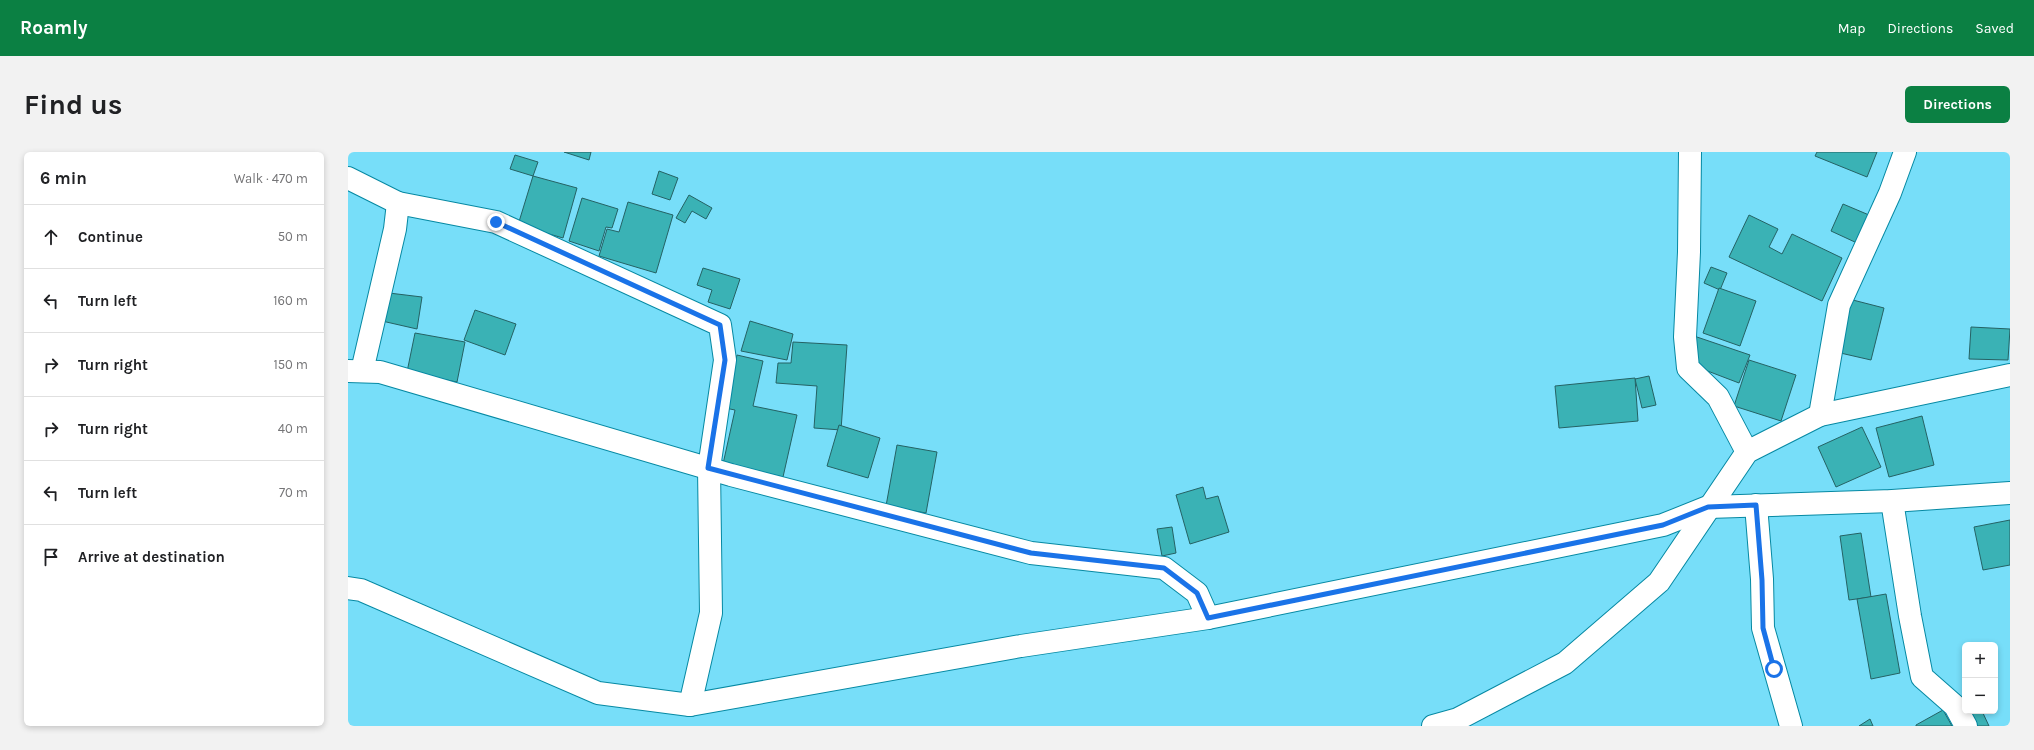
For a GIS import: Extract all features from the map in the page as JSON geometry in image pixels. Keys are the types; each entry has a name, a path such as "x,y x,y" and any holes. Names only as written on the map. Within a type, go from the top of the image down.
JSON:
{"street":[{"path":"1690,152 1689,252 1685,337 1688,368 1718,397 1746,452"},
{"path":"1820,415 1838,305 1890,193 1905,152"},
{"path":"348,178 398,203 496,222 720,325 725,360 708,468 711,613 690,705"},
{"path":"398,203 395,228 355,371 380,372 708,468 1031,553 1164,568 1197,593 1208,618"},
{"path":"1433,726 1458,719 1565,663 1659,582 1746,452 1820,415 2010,375"},
{"path":"348,588 361,590 598,693 690,705 1021,646 1208,618 1663,525 1708,507 1892,500 2010,493"},
{"path":"1892,500 1910,616 1922,677 1955,706 1966,726"},
{"path":"1756,505 1762,580 1763,628 1792,726"}],"building":[{"path":"564,152 591,152 589,160"},
{"path":"1817,152 1877,152 1867,177 1815,156"},
{"path":"515,155 538,162 533,176 510,169"},
{"path":"659,171 678,178 670,200 652,194"},
{"path":"533,176 577,188 563,238 518,225"},
{"path":"689,195 712,208 706,219 692,211 685,223 676,218"},
{"path":"582,198 618,209 612,228 606,227 599,251 569,241"},
{"path":"628,202 673,215 656,273 599,256 607,229 619,232"},
{"path":"1843,204 1869,215 1857,243 1831,231"},
{"path":"1749,215 1778,229 1769,247 1782,254 1792,234 1842,258 1822,301 1729,257"},
{"path":"1711,267 1727,273 1720,290 1704,283"},
{"path":"703,268 740,279 730,309 708,302 712,290 697,285"},
{"path":"1719,288 1756,301 1740,346 1703,333"},
{"path":"389,293 422,297 417,329 382,321"},
{"path":"1849,299 1884,308 1871,360 1836,352"},
{"path":"475,310 516,324 505,355 464,340"},
{"path":"750,321 793,334 787,360 741,351"},
{"path":"1971,327 2010,329 2008,360 1969,359"},
{"path":"415,333 465,342 457,382 407,372"},
{"path":"1694,336 1750,355 1739,383 1684,362"},
{"path":"793,342 847,345 841,430 814,428 817,386 776,383 778,363 791,363"},
{"path":"737,355 763,361 753,406 797,415 783,477 723,464 735,410 725,408"},
{"path":"1749,360 1796,375 1781,421 1734,406"},
{"path":"1649,376 1656,405 1642,408 1635,379"},
{"path":"1635,378 1638,421 1559,428 1555,386"},
{"path":"1922,416 1934,465 1889,477 1876,428"},
{"path":"839,425 880,438 868,478 827,466"},
{"path":"1862,427 1881,467 1836,487 1818,447"},
{"path":"897,445 937,452 926,513 886,506"},
{"path":"1203,487 1206,499 1218,496 1229,532 1190,544 1176,495"},
{"path":"2010,520 2010,565 1983,570 1974,527"},
{"path":"1172,527 1176,553 1162,556 1157,529"},
{"path":"1861,533 1871,597 1849,600 1840,536"},
{"path":"1886,594 1900,673 1871,679 1857,599"},
{"path":"1943,710 1952,726 1916,726 1916,725"},
{"path":"1972,714 1983,714 1989,726 1977,726"},
{"path":"1870,719 1873,726 1859,726"}],"route":[{"path":"496,222 720,325 725,360 708,468 1031,553 1164,568 1197,593 1208,618 1663,525 1708,507 1756,505 1762,580 1763,628 1774,669"}]}
